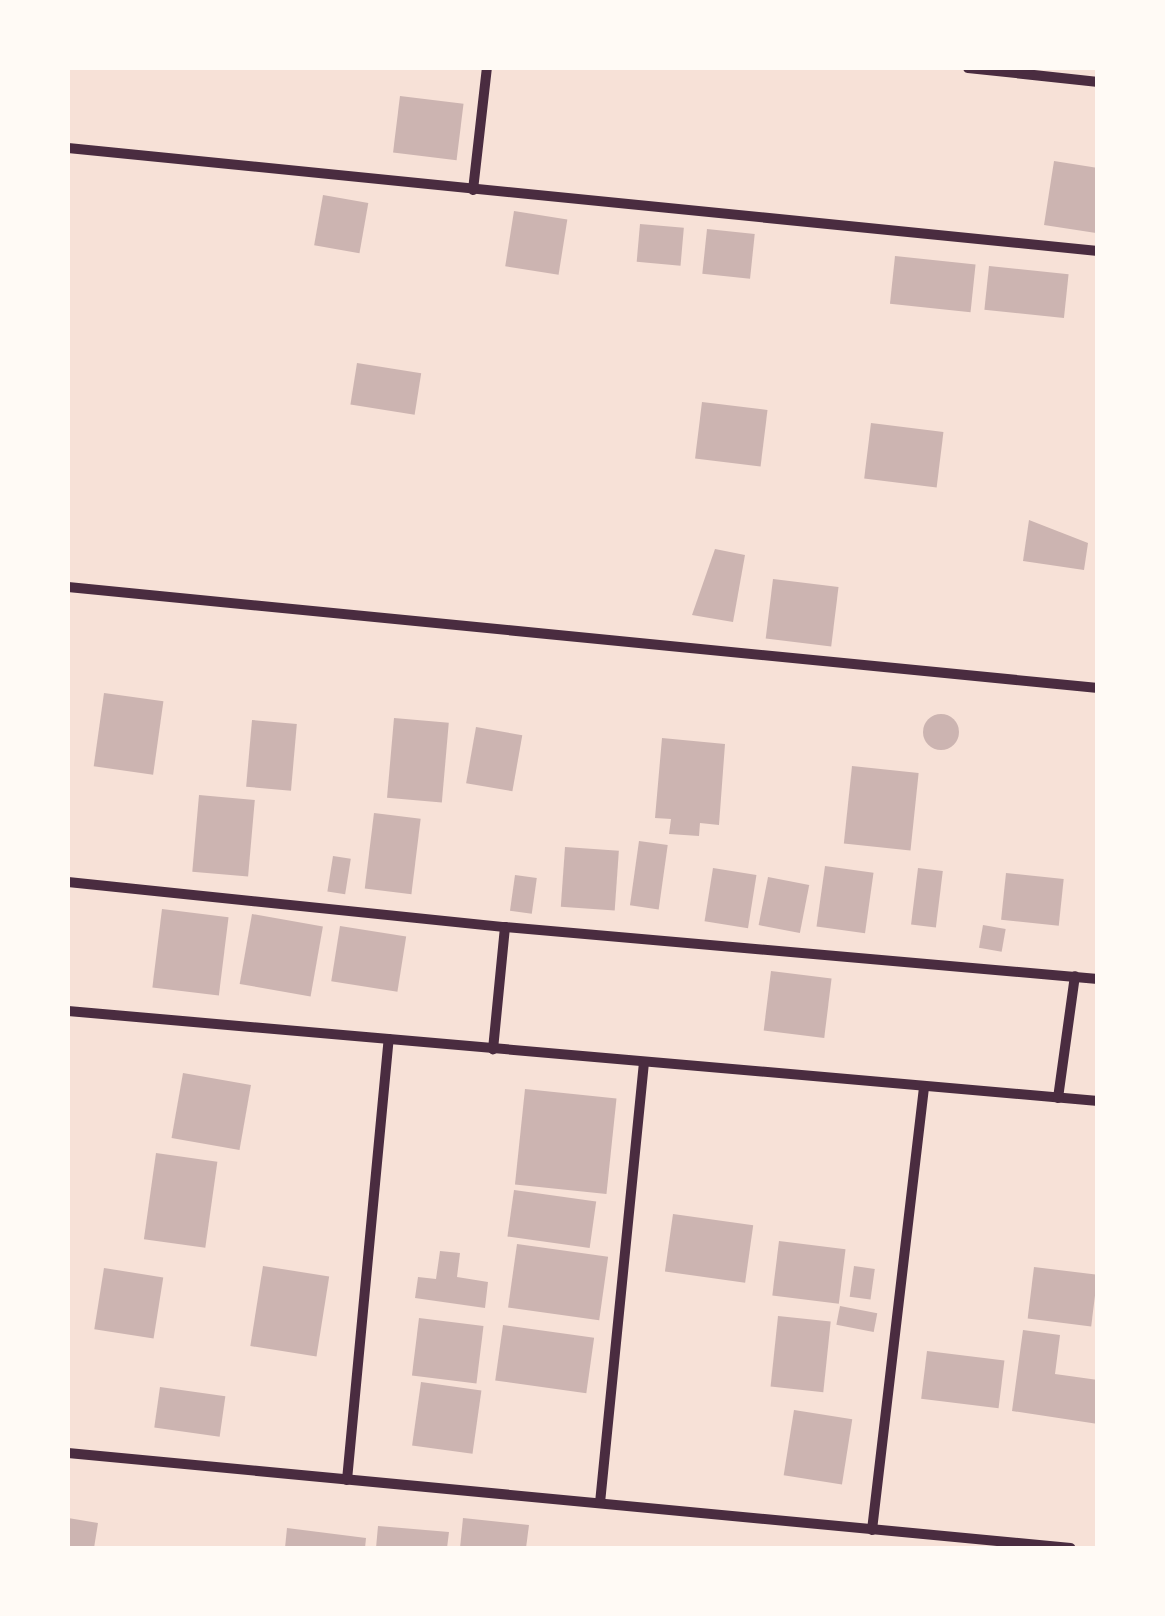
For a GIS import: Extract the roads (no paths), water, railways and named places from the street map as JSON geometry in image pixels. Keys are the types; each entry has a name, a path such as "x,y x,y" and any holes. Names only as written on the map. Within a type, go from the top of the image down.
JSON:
{"street":[{"path":"473,190 488,68"},
{"path":"968,68 1098,82"},
{"path":"68,148 1098,250"},
{"path":"68,588 1098,688"},
{"path":"68,882 505,927 1098,978"},
{"path":"493,1048 505,927"},
{"path":"1058,1098 1075,976"},
{"path":"68,1011 1098,1101"},
{"path":"346,1480 389,1039"},
{"path":"600,1504 644,1062"},
{"path":"872,1530 924,1086"},
{"path":"68,1453 1071,1548"}]}
